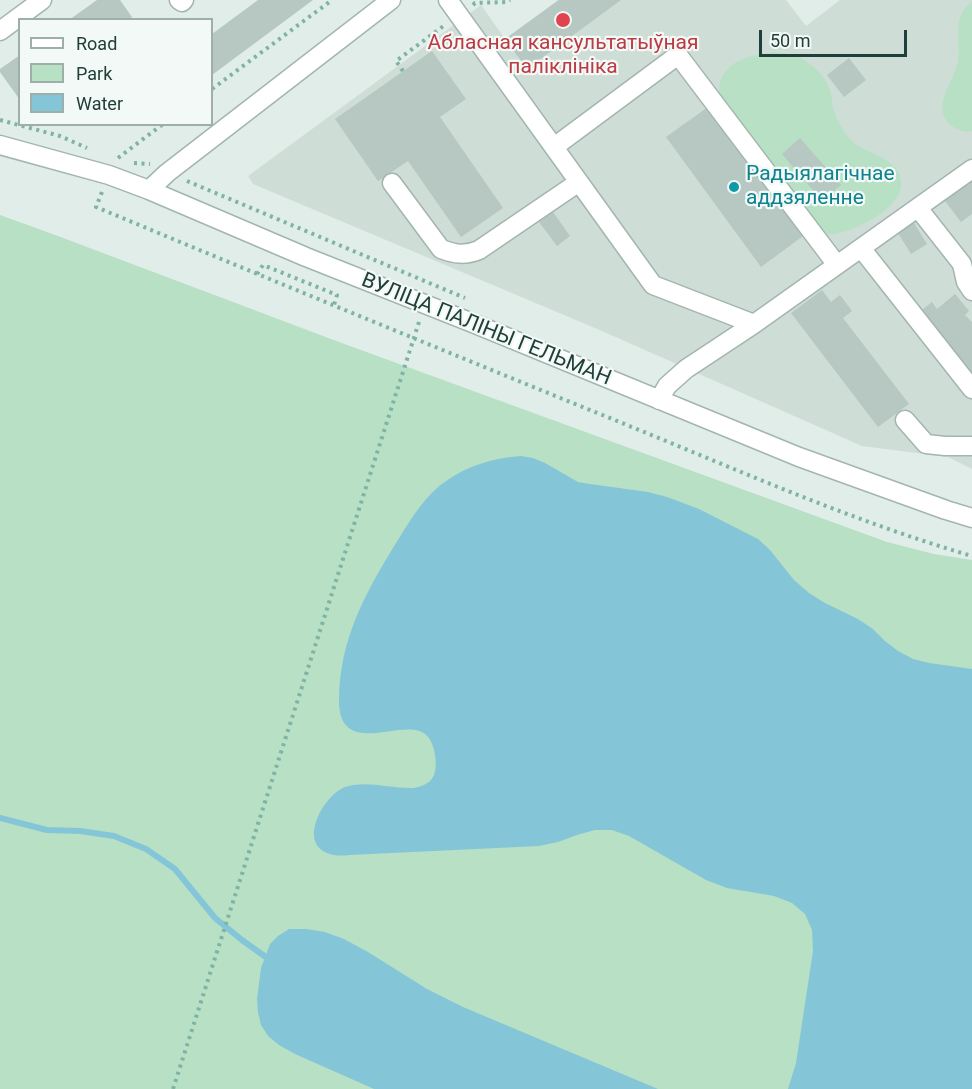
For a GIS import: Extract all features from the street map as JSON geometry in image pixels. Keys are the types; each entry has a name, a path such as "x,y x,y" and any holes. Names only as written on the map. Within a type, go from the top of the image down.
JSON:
{"street":[{"path":"0,31 42,0"},
{"path":"179,0 182,2 184,0"},
{"path":"149,190 167,173 391,0"},
{"path":"448,0 653,285 754,324"},
{"path":"554,147 678,55 837,265"},
{"name":"ВУЛІЦА ПАЛІНЫ ГЕЛЬМАН","path":"0,145 109,175 149,190 306,257 800,457 972,518"},
{"path":"659,400 667,386 686,369 754,324 972,169"},
{"path":"392,183 441,249 461,255 479,250 579,182"},
{"path":"918,208 962,264 966,282 972,291"},
{"path":"861,248 972,389"},
{"path":"905,420 926,444 972,446"}],"path":[{"path":"213,88 332,0"},
{"path":"0,120 18,125"},
{"path":"22,126 60,136"},
{"path":"160,126 116,160 96,207 816,502 972,556"},
{"path":"257,274 262,265 337,295 334,305"},
{"path":"173,1089 425,304"}],"shaded area":[{"path":"558,0 786,0 806,26 840,0 972,0 972,469 948,457 862,446 602,331 253,184 248,176 481,5 505,39"}],"green space":[{"path":"972,1 972,131 961,131 947,121 943,113 943,105 944,96 958,61 960,17"},
{"path":"773,52 796,56 817,70 828,84 833,108 840,126 848,137 895,167 901,185 898,196 878,216 839,233 826,234 815,231 720,101 719,89 726,71 744,59"},
{"path":"0,215 339,342 887,542 934,554 972,560 972,1089 0,1089"}],"water":[{"path":"521,456 545,463 578,482 648,492 699,509 758,539 794,580 809,593 858,619 898,651 913,659 929,663 972,669 972,1089 788,1089 796,1063 813,951 812,930 805,914 792,903 774,896 727,888 706,880 629,836 612,830 595,830 539,846 344,856 327,853 319,847 314,829 317,818 322,808 337,792 345,787 362,784 414,788 427,783 435,773 434,748 425,734 415,730 360,733 349,728 342,718 339,699 344,656 356,617 365,599 410,521 437,488 476,465"},
{"path":"289,929 325,932 344,939 427,989 463,1007 658,1089 374,1089 279,1045 268,1036 261,1025 257,999 261,968 270,944"}],"building":[{"path":"97,0 120,0 132,17 131,18 72,18"},
{"path":"258,0 313,0 213,74 213,33"},
{"name":"Абласная кансультатыўная паліклініка","path":"559,0 621,0 527,69 505,39"},
{"path":"432,51 466,99 440,117 503,208 461,237 408,161 378,181 335,119"},
{"path":"18,56 18,97 0,72 0,69"},
{"path":"849,58 866,80 844,97 827,75"},
{"name":"Радыялагічнае аддзяленне","path":"708,107 803,236 761,267 666,137"},
{"path":"800,138 841,185 822,201 782,154"},
{"path":"972,181 972,214 961,222 945,201"},
{"path":"553,212 570,236 557,246 539,222"},
{"path":"914,223 927,244 911,254 898,233"},
{"path":"822,290 831,302 840,295 852,311 843,318 909,404 878,427 791,313"},
{"path":"955,294 969,311 965,315 972,322 972,380 916,315 932,302 937,309"}],"waterway":[{"path":"0,818 47,830 80,831 114,836 146,849 175,869 215,918 270,960"}],"place":[{"name":"Абласная кансультатыўная паліклініка","path":"563,20"},
{"name":"Радыялагічнае аддзяленне","path":"734,187"}]}
